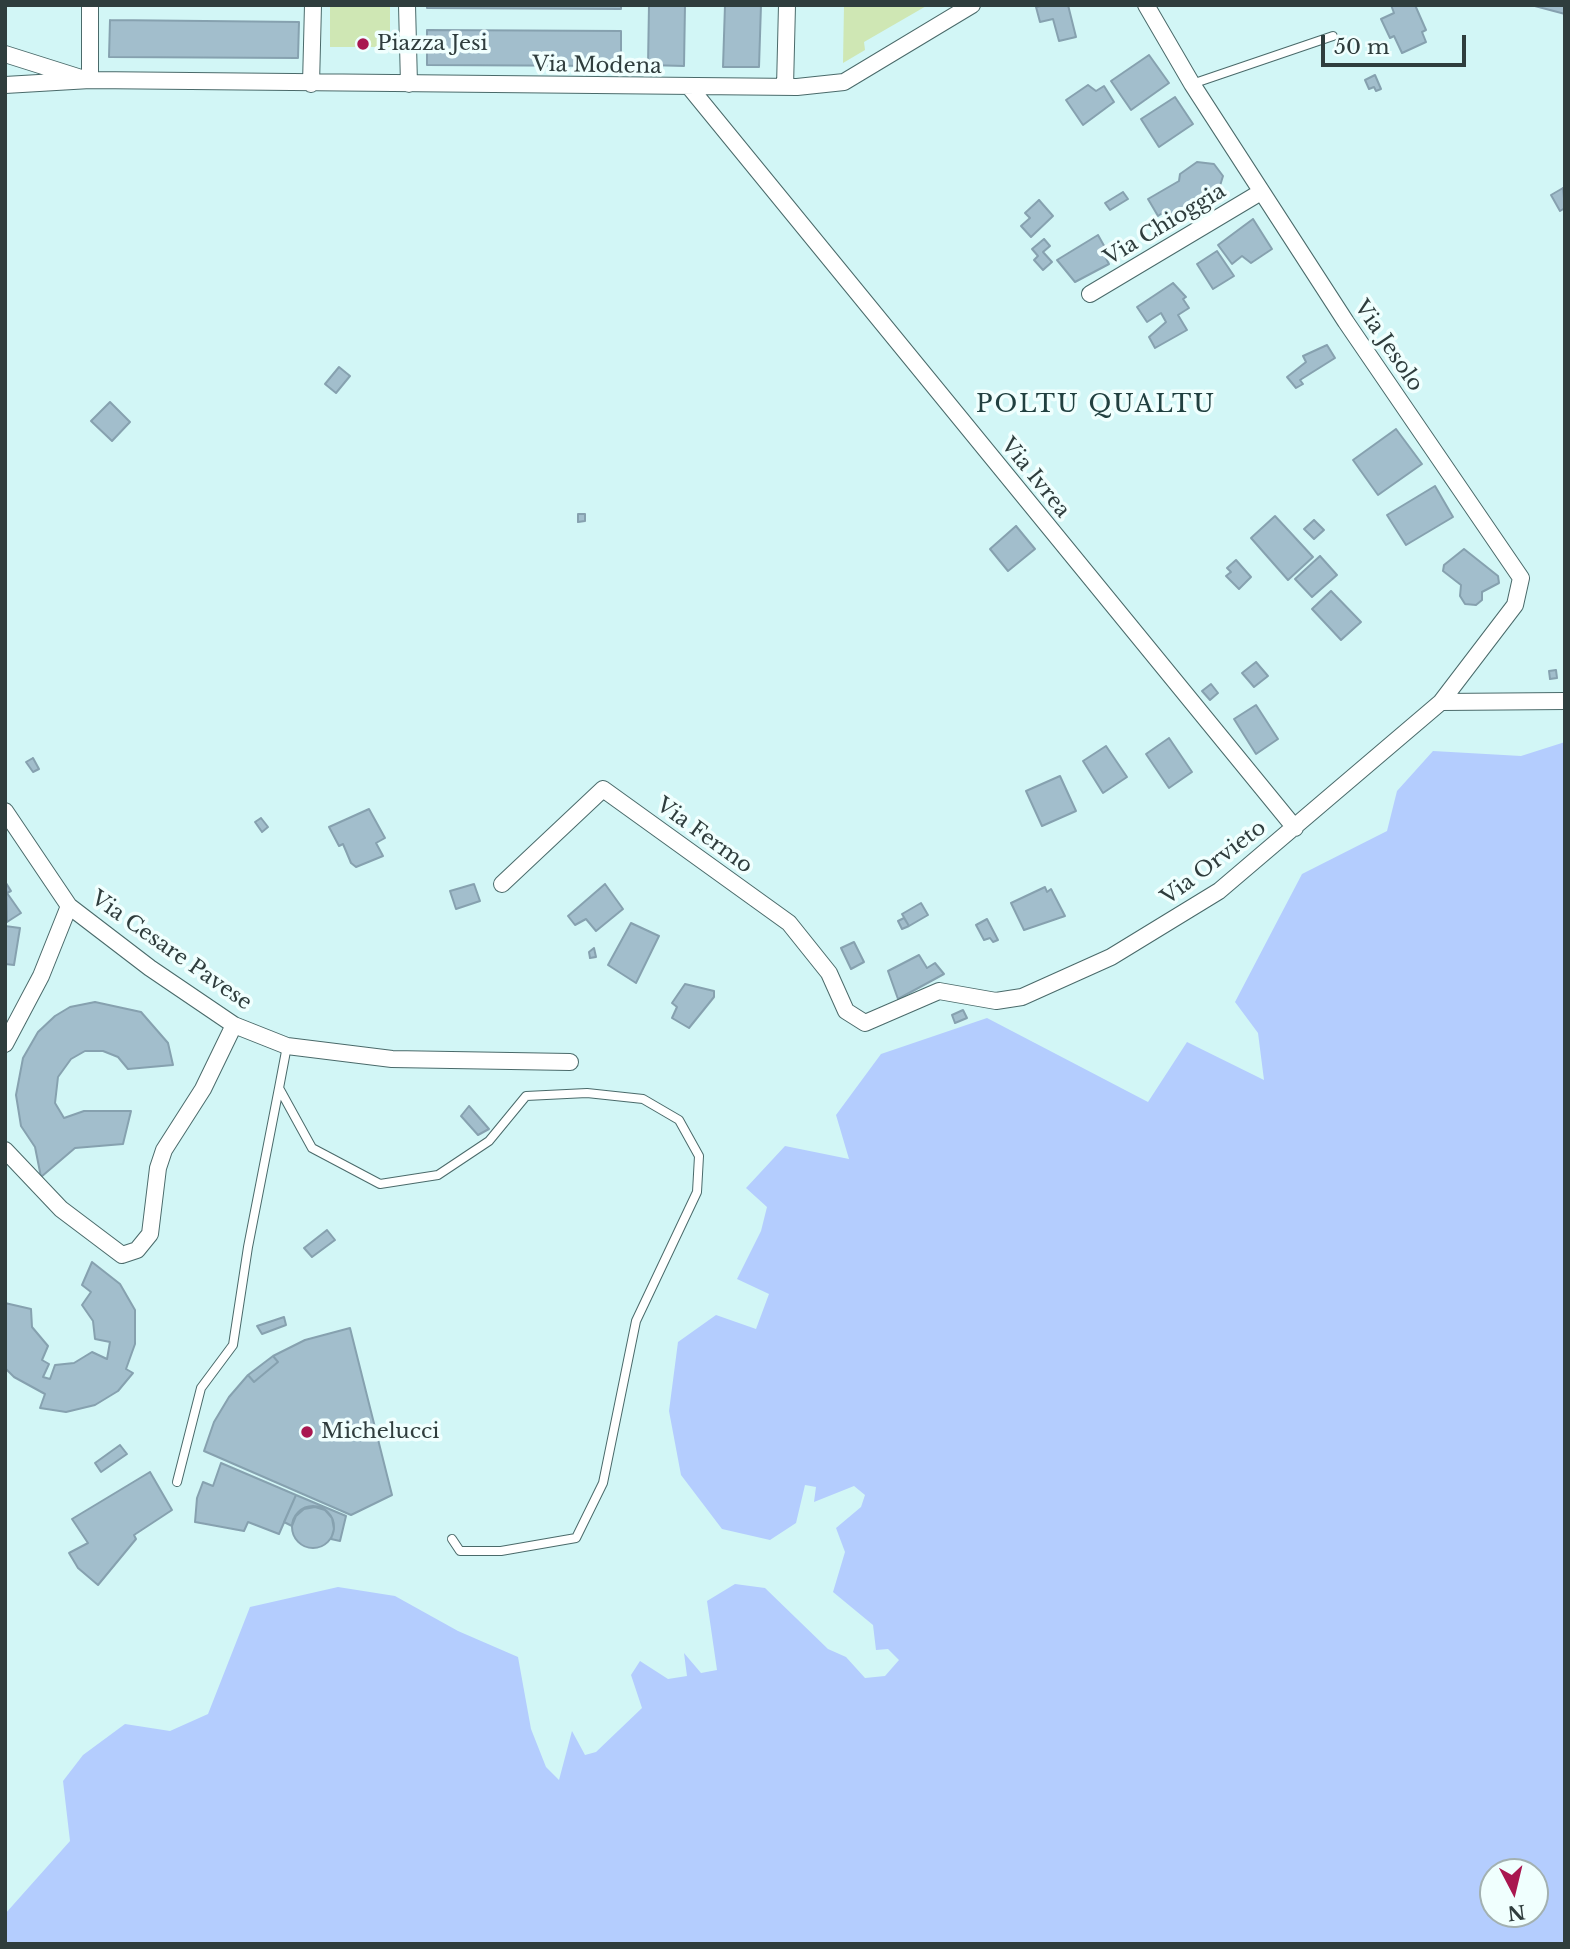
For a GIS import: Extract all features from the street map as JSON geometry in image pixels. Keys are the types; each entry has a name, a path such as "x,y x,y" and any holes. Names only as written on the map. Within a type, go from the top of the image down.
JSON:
{"street":[{"path":"90,5 90,80"},
{"path":"311,84 313,5"},
{"path":"407,5 409,84"},
{"path":"785,87 787,5"},
{"name":"Via Modena","path":"5,85 90,80 691,89 785,87 844,82 972,5"},
{"name":"Via Jesolo","path":"1146,5 1192,85 1346,322 1521,578 1515,605 1441,702"},
{"name":"Via Modena","path":"5,54 90,80"},
{"name":"Via Ivrea","path":"691,89 1295,828"},
{"name":"Via Chioggia","path":"1090,294 1261,191"},
{"path":"1441,702 1565,701"},
{"name":"Via Orvieto","path":"864,1023 939,991 996,1001 1022,997 1086,969 1164,927 1208,898 1295,828 1441,702"},
{"name":"Via Fermo","path":"502,884 603,789 789,923 829,973 846,1011 864,1023"},
{"name":"Via Cesare Pavese","path":"5,811 68,906 150,968 234,1025 287,1046 392,1059 570,1062"},
{"path":"5,1044 41,976 68,906"},
{"path":"5,1150 61,1209 122,1255 137,1250 150,1234 158,1168 164,1150 203,1090 234,1025"}],"lane":[{"path":"1192,85 1333,36"},
{"path":"177,1482 201,1388 233,1345 248,1247 287,1046"},
{"path":"279,1088 312,1148 380,1184 438,1175 489,1141 526,1096 587,1093 643,1099 680,1120 699,1156 697,1192 636,1321 603,1483 576,1538 501,1551 460,1552 452,1539"}],"green space":[{"path":"330,5 390,5 390,47 330,47"},
{"path":"844,5 928,5 864,42 865,50 843,63"}],"water":[{"path":"1565,742 1565,1944 5,1944 5,1914 70,1841 63,1781 83,1755 125,1724 170,1731 208,1714 250,1607 338,1587 395,1596 458,1631 518,1657 531,1729 546,1767 559,1780 572,1731 585,1755 596,1752 642,1708 631,1675 640,1661 668,1679 687,1676 684,1653 701,1673 717,1670 707,1601 735,1584 765,1588 828,1649 846,1657 865,1678 885,1676 899,1660 888,1649 876,1650 873,1625 833,1592 845,1552 836,1528 861,1507 865,1495 854,1486 814,1502 816,1487 805,1485 796,1523 770,1540 722,1529 681,1475 669,1411 678,1342 716,1315 756,1329 769,1294 737,1279 761,1231 767,1207 746,1188 785,1146 849,1159 836,1115 881,1054 987,1018 1148,1102 1187,1042 1264,1080 1258,1033 1235,1002 1302,874 1387,831 1397,791 1433,751 1521,756"}],"building":[{"path":"427,5 621,5 621,9 427,8"},
{"path":"649,5 685,5 684,66 648,65"},
{"path":"725,5 761,5 759,67 723,67"},
{"path":"1068,5 1076,37 1059,41 1053,19 1040,22 1036,7"},
{"path":"1391,5 1415,5 1426,30 1422,32 1426,42 1402,53 1394,36 1390,38 1381,19 1394,13"},
{"path":"1531,5 1565,5 1565,14"},
{"path":"110,20 299,22 298,58 109,57"},
{"path":"427,30 621,31 621,66 427,65"},
{"path":"1149,55 1169,83 1131,110 1111,81"},
{"path":"1375,75 1381,89 1376,91 1374,87 1369,89 1365,80"},
{"path":"1088,85 1096,91 1104,86 1114,102 1083,125 1066,100"},
{"path":"1175,97 1193,124 1159,147 1141,119"},
{"path":"1197,162 1214,164 1223,176 1219,189 1174,220 1168,209 1158,216 1148,199 1179,181 1180,174"},
{"path":"1563,188 1565,208 1560,211 1551,195"},
{"path":"1123,192 1128,199 1110,210 1105,203"},
{"path":"1039,200 1053,216 1031,237 1021,226 1030,218 1025,213"},
{"path":"1253,219 1272,249 1251,263 1242,256 1232,264 1218,245"},
{"path":"1098,235 1107,251 1103,253 1109,264 1075,282 1057,260"},
{"path":"1044,239 1050,246 1043,252 1052,262 1043,270 1034,260 1038,256 1032,249"},
{"path":"1217,251 1234,276 1213,289 1197,264"},
{"path":"1173,283 1186,297 1183,299 1189,308 1178,315 1187,330 1155,348 1149,337 1166,322 1161,313 1147,322 1137,307"},
{"path":"1327,345 1335,358 1300,380 1303,384 1296,388 1287,377 1306,362 1303,356"},
{"path":"339,367 350,376 336,393 325,384"},
{"path":"110,402 130,422 112,441 91,421"},
{"path":"1396,429 1422,464 1378,495 1353,460"},
{"path":"1435,486 1453,517 1406,545 1387,515"},
{"path":"578,514 585,514 585,521 578,522"},
{"path":"1275,516 1313,557 1288,580 1251,538"},
{"path":"1314,520 1324,530 1314,539 1304,529"},
{"path":"1016,526 1035,549 1008,571 990,549"},
{"path":"1464,549 1498,576 1499,583 1482,592 1482,600 1476,605 1465,604 1460,596 1461,585 1443,571 1444,565"},
{"path":"1320,556 1337,575 1312,597 1295,579"},
{"path":"1236,560 1251,577 1239,589 1226,576 1231,572 1227,568"},
{"path":"1331,591 1361,622 1341,640 1312,609"},
{"path":"1256,662 1268,676 1254,687 1242,673"},
{"path":"1556,670 1557,678 1550,679 1549,671"},
{"path":"1211,684 1218,693 1210,700 1202,691"},
{"path":"1256,705 1278,739 1256,754 1234,719"},
{"path":"1169,738 1192,772 1169,788 1146,754"},
{"path":"1106,746 1127,777 1103,793 1083,761"},
{"path":"33,758 39,769 33,772 26,762"},
{"path":"1060,776 1076,811 1042,826 1026,791"},
{"path":"369,809 385,838 376,843 383,856 356,867 351,863 343,844 339,846 329,827"},
{"path":"261,818 268,827 262,832 255,822"},
{"path":"6,883 11,891 7,893 21,913 7,922"},
{"path":"474,884 480,901 456,909 450,891"},
{"path":"605,884 623,909 596,931 586,919 575,925 568,916"},
{"path":"1045,887 1047,892 1051,889 1065,916 1024,930 1011,903"},
{"path":"921,903 928,915 909,926 902,914"},
{"path":"904,918 909,926 902,929 898,921"},
{"path":"987,919 998,940 993,942 990,938 984,940 976,925"},
{"path":"631,923 659,936 636,983 608,965"},
{"path":"5,926 20,928 14,965 5,964"},
{"path":"854,942 864,962 851,969 841,948"},
{"path":"594,948 596,957 590,958 589,952"},
{"path":"919,955 927,968 935,963 944,974 898,999 888,971"},
{"path":"685,984 714,991 714,997 689,1028 672,1018 677,1007 672,1003"},
{"path":"95,1002 141,1012 168,1043 173,1065 128,1069 118,1057 103,1051 85,1051 71,1059 58,1077 55,1103 64,1118 84,1111 131,1111 123,1144 75,1148 41,1177 35,1147 21,1126 16,1095 23,1058 38,1032 55,1016 70,1007"},
{"path":"963,1010 967,1018 955,1023 952,1015"},
{"path":"469,1106 489,1129 478,1135 461,1116"},
{"path":"327,1230 335,1240 312,1257 304,1248"},
{"path":"92,1262 120,1284 135,1310 135,1344 126,1369 133,1373 118,1391 95,1405 66,1412 40,1408 45,1394 14,1377 5,1368 5,1303 31,1309 32,1327 48,1346 42,1360 49,1364 43,1377 50,1379 55,1365 74,1363 92,1352 107,1359 110,1342 95,1339 93,1321 82,1305 91,1292 82,1285"},
{"path":"284,1317 286,1325 262,1334 257,1326"},
{"path":"350,1328 392,1495 351,1515 204,1451 214,1422 229,1397 248,1375 254,1382 278,1362 273,1356 305,1340"},
{"path":"273,1356 278,1362 254,1382 248,1375"},
{"path":"120,1445 127,1454 101,1472 95,1463"},
{"path":"221,1463 296,1495 279,1534 248,1522 244,1531 195,1522 197,1498 203,1482 213,1486"},
{"path":"150,1472 172,1510 134,1535 136,1539 98,1585 78,1568 69,1553 88,1543 72,1519"},
{"path":"296,1495 346,1516 340,1541 331,1539 334,1529 332,1518 325,1510 315,1507 304,1509 296,1516 292,1526 284,1522"},
{"path":"313,1506 328,1512 334,1527 328,1542 313,1548 298,1542 292,1527 298,1512"}],"place":[{"name":"Piazza Jesi","path":"363,44"},
{"name":"Michelucci","path":"307,1432"}],"district":[{"name":"POLTU QUALTU","path":"1096,405"}]}
